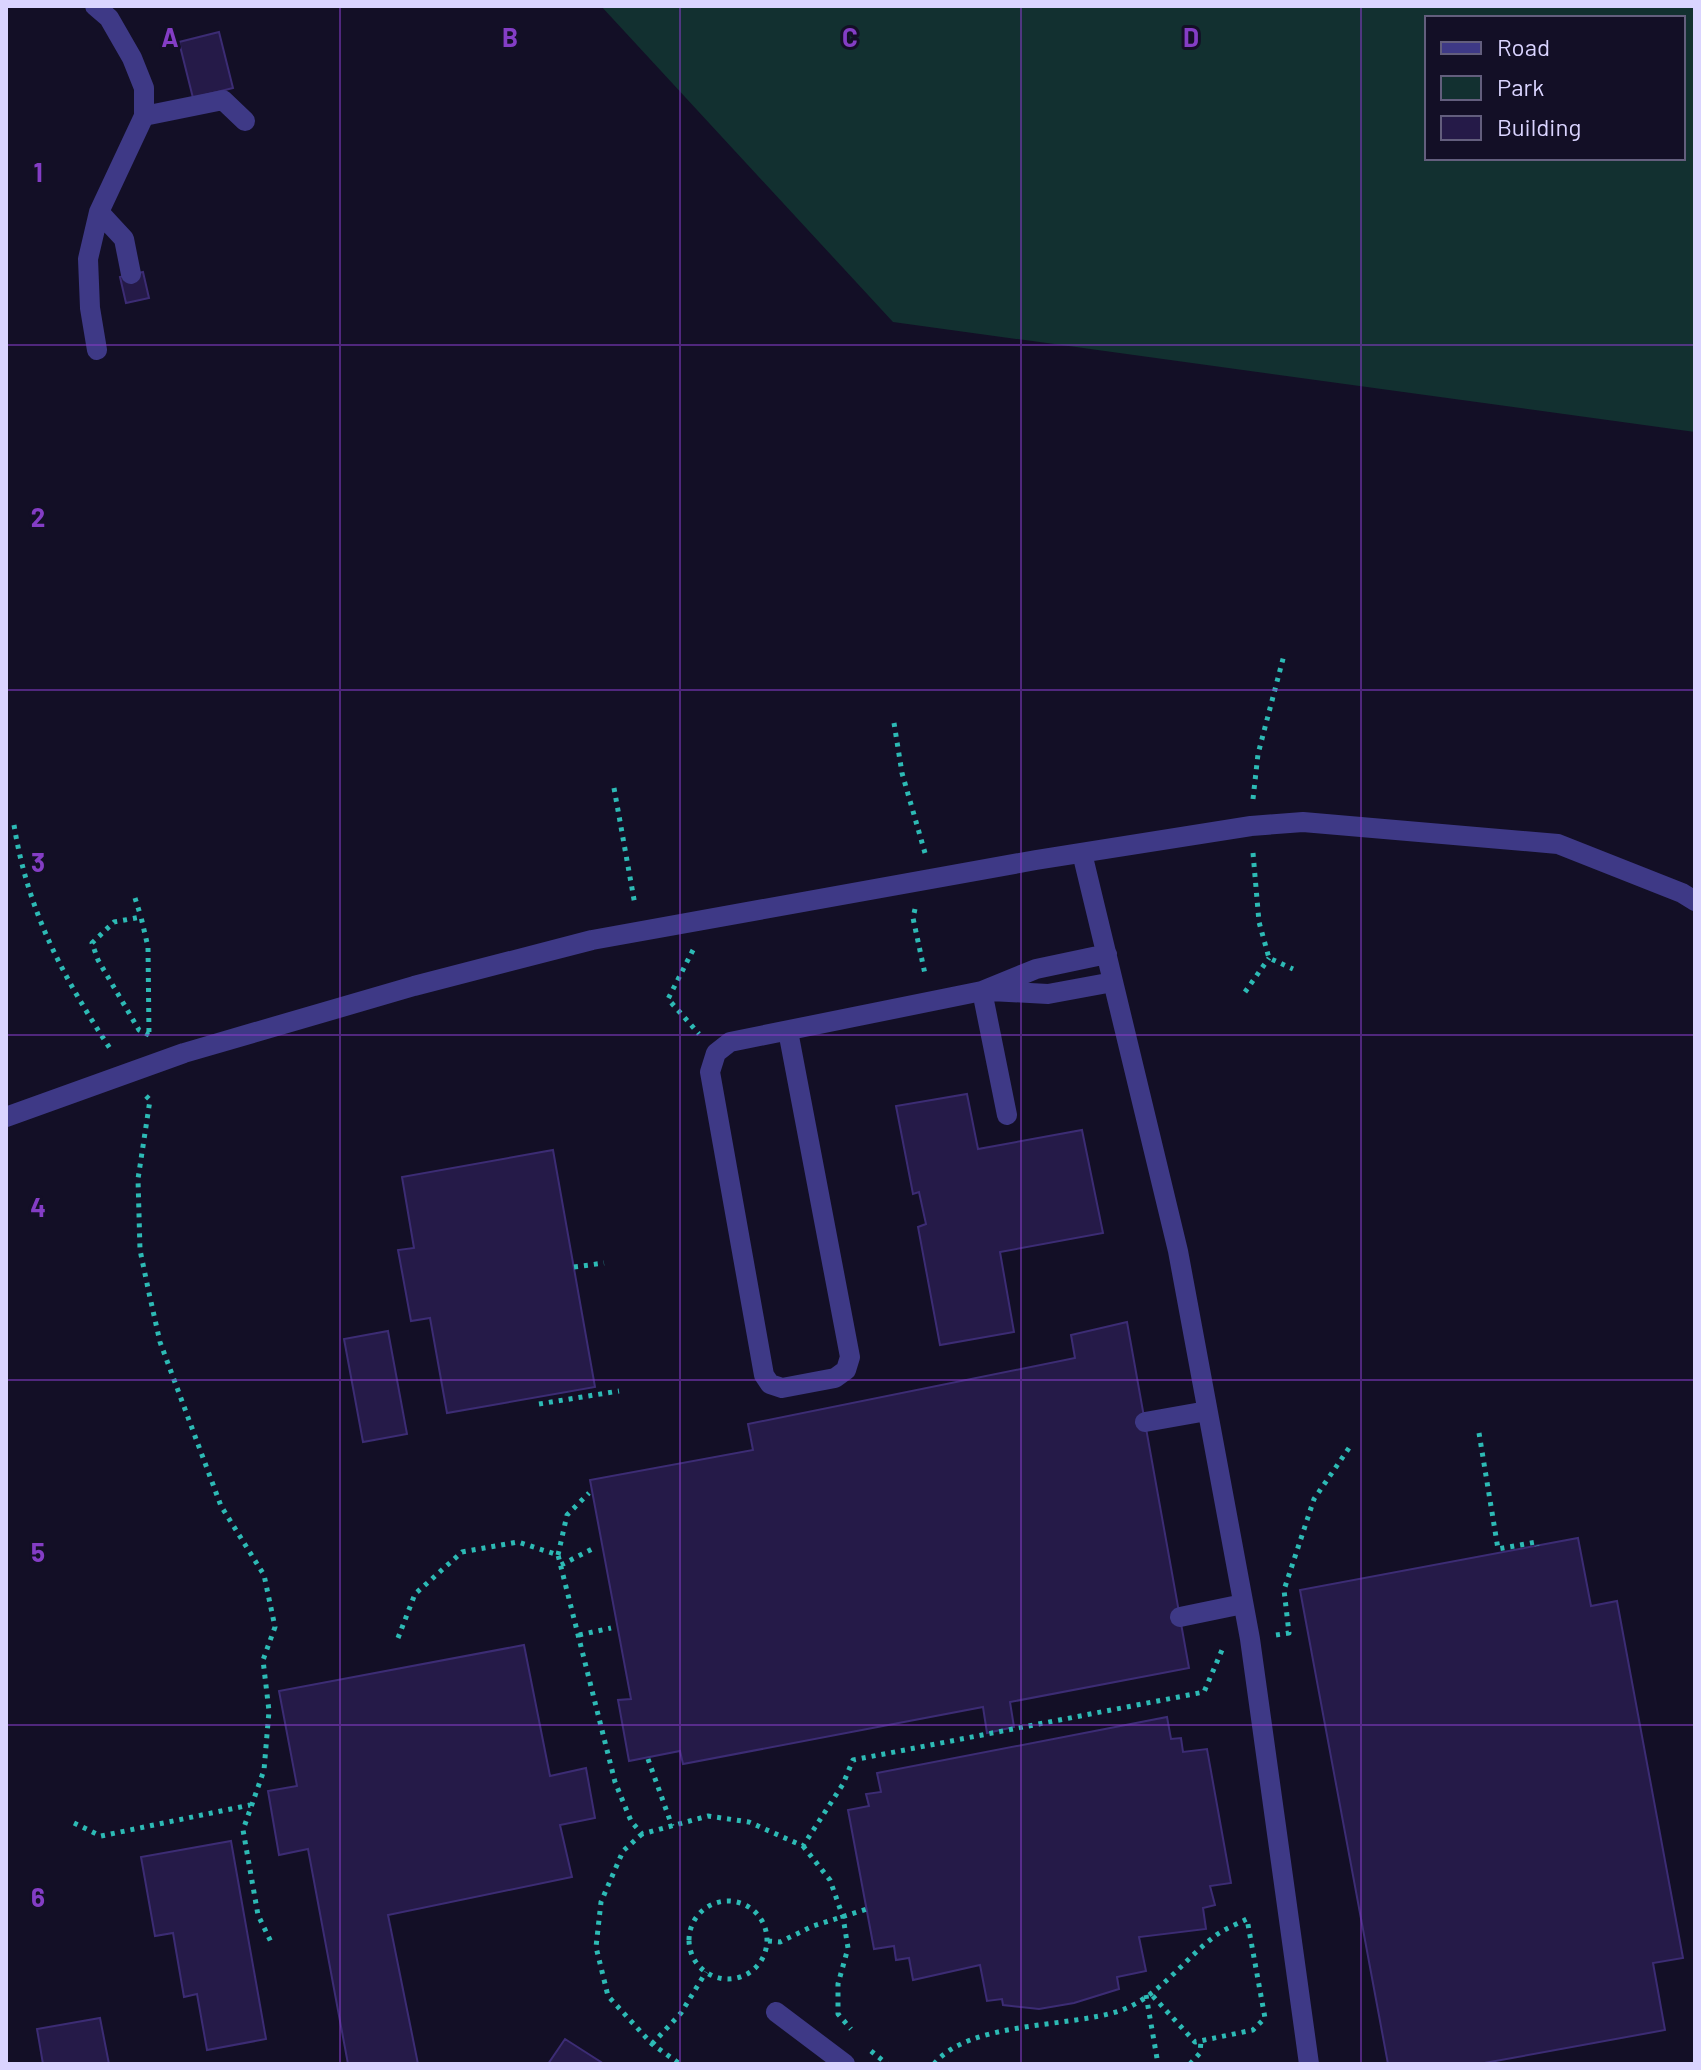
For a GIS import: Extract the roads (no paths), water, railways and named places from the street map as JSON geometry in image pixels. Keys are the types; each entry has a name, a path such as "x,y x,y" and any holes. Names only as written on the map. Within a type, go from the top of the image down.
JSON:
{"lane":[{"path":"95,6 109,18 132,58 144,88 144,116 99,212 88,259 90,308 97,350"},
{"path":"144,116 223,100 245,121"},
{"path":"99,212 124,239 131,274"},
{"path":"6,1117 151,1065 414,986 592,940 1251,826 1303,822 1342,824 1558,844 1695,901"},
{"path":"1082,853 1178,1251 1250,1639 1309,2064"},
{"path":"788,1031 850,1357 846,1370 835,1378 782,1388 770,1384 764,1375 710,1072 716,1053 730,1042 982,991 1036,969 1107,954"},
{"path":"982,991 1048,994 1113,982"},
{"path":"982,991 1007,1115"},
{"path":"1145,1422 1207,1411"},
{"path":"1180,1617 1243,1604"},
{"path":"776,2012 845,2064"}]}
